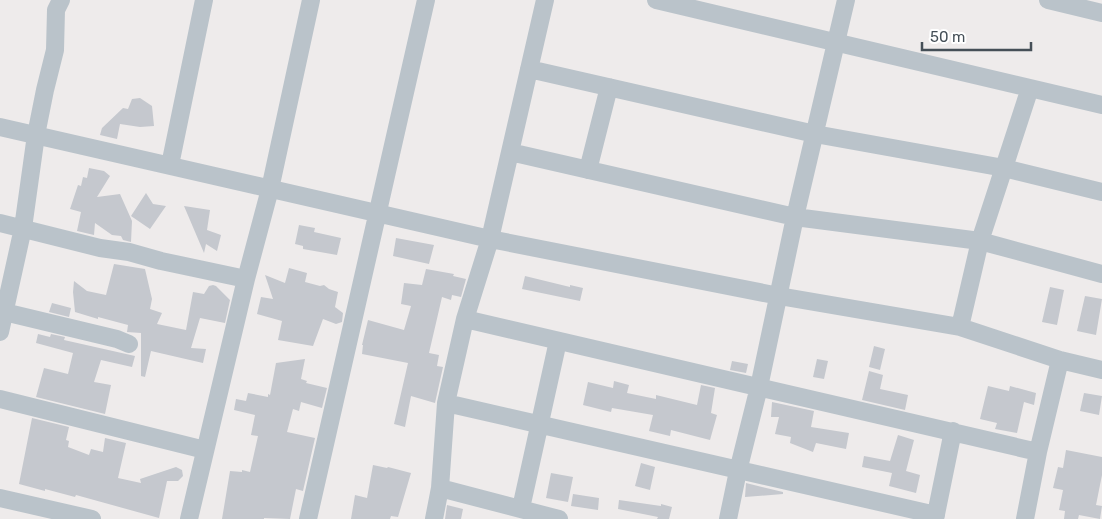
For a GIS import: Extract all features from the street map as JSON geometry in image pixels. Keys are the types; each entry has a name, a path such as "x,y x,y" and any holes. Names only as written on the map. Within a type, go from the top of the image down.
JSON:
{"street":[{"path":"0,332 23,228 36,135 55,50 56,10 61,0"},
{"path":"170,165 204,0"},
{"path":"190,519 246,279 270,189 311,0"},
{"path":"308,519 426,0"},
{"path":"434,519 440,488 446,403 465,319 490,238 545,0"},
{"path":"656,0 1102,105"},
{"path":"728,519 846,0"},
{"path":"1048,0 1102,13"},
{"path":"529,69 815,134 1004,168 1102,192"},
{"path":"588,170 609,87"},
{"path":"960,328 980,241 1030,88"},
{"path":"0,127 490,238 779,296 960,328 1060,360 1102,370"},
{"path":"510,152 795,218 980,241 1102,274"},
{"path":"0,223 100,248 129,252 161,261 246,279"},
{"path":"3,312 117,339 129,344"},
{"path":"465,319 1038,452"},
{"path":"522,508 558,341"},
{"path":"1026,519 1038,452 1060,360"},
{"path":"0,398 205,450"},
{"path":"446,403 936,517 953,431"},
{"path":"440,488 559,519"},
{"path":"0,498 92,519"}],"building":[{"path":"140,98 152,106 154,126 140,127 120,124 117,139 100,135 102,128 123,108 128,109 132,99"},
{"path":"89,168 104,171 110,176 97,197 120,194 132,221 131,242 123,240 121,236 112,235 95,223 94,235 77,231 81,212 70,209 78,185 81,186 83,177 87,178"},
{"path":"146,193 153,204 166,206 150,229 131,216"},
{"path":"184,206 210,210 207,230 221,235 217,251 206,244 204,253"},
{"path":"299,225 315,228 314,232 341,238 337,255 303,249 303,246 295,244"},
{"path":"396,238 434,245 429,264 393,256"},
{"path":"114,264 145,269 152,299 150,309 162,313 157,324 186,330 193,292 204,294 209,286 216,286 230,300 225,323 200,318 191,348 206,349 203,363 151,351 145,377 141,376 141,333 127,332 128,325 75,312 74,281 87,291 106,295"},
{"path":"289,268 307,273 305,282 320,286 324,285 338,292 335,307 343,313 342,322 336,324 323,319 313,346 278,340 282,321 257,314 261,297 273,299 265,275 285,283"},
{"path":"426,269 454,274 453,276 466,279 461,297 452,295 451,300 442,297 429,353 439,355 437,366 443,367 435,403 411,396 405,427 394,424 408,363 362,354 362,345 368,320 404,330 411,306 401,304 404,283 422,285"},
{"path":"525,276 570,287 570,285 583,288 580,301 522,289"},
{"path":"1050,287 1064,290 1057,325 1042,322"},
{"path":"1085,296 1102,299 1096,335 1077,331"},
{"path":"52,303 71,308 69,317 49,312"},
{"path":"38,334 50,337 51,334 65,337 64,340 135,356 132,367 101,360 94,382 111,385 105,414 36,397 44,368 68,374 73,353 36,343"},
{"path":"874,346 885,349 880,370 869,367"},
{"path":"305,359 301,379 307,381 306,383 327,388 322,408 301,402 299,411 293,409 287,432 315,438 303,491 296,489 290,519 222,519 230,471 242,472 242,470 250,472 258,436 251,435 255,415 234,410 236,399 246,401 248,393 268,397 276,363"},
{"path":"817,359 828,361 824,379 813,377"},
{"path":"732,361 748,364 746,373 730,370"},
{"path":"869,371 883,375 880,389 908,395 905,410 862,400"},
{"path":"614,381 629,385 627,393 656,399 656,395 697,405 701,385 715,388 711,413 717,415 710,440 671,430 670,436 649,431 653,415 612,408 611,412 583,405 588,382 613,388"},
{"path":"988,386 1009,391 1010,386 1036,393 1034,405 1024,402 1017,433 995,429 997,423 980,419"},
{"path":"1084,393 1102,396 1099,415 1080,411"},
{"path":"772,402 814,411 811,427 849,433 846,449 816,443 813,452 790,443 791,437 775,434 779,417 771,417"},
{"path":"32,418 69,427 66,440 69,441 68,447 89,455 91,449 103,452 105,438 126,443 118,478 141,483 140,479 176,467 182,470 183,476 178,481 167,481 159,518 76,495 75,497 19,484"},
{"path":"898,435 914,440 906,471 920,475 916,493 889,486 892,473 862,467 864,456 890,461"},
{"path":"1066,450 1102,457 1102,475 1096,505 1102,506 1100,519 1079,515 1078,519 1064,519 1065,511 1059,510 1063,490 1053,488 1058,467 1063,468"},
{"path":"641,463 655,467 650,490 635,486"},
{"path":"373,465 411,473 398,517 391,516 390,519 351,519 355,495 367,498"},
{"path":"551,473 573,477 568,502 546,498"},
{"path":"746,483 783,492 783,494 745,497"},
{"path":"573,494 599,498 598,510 571,506"},
{"path":"619,500 661,506 661,504 672,507 669,519 657,519 658,517 618,509"},
{"path":"447,505 463,509 461,519 445,519"}]}
